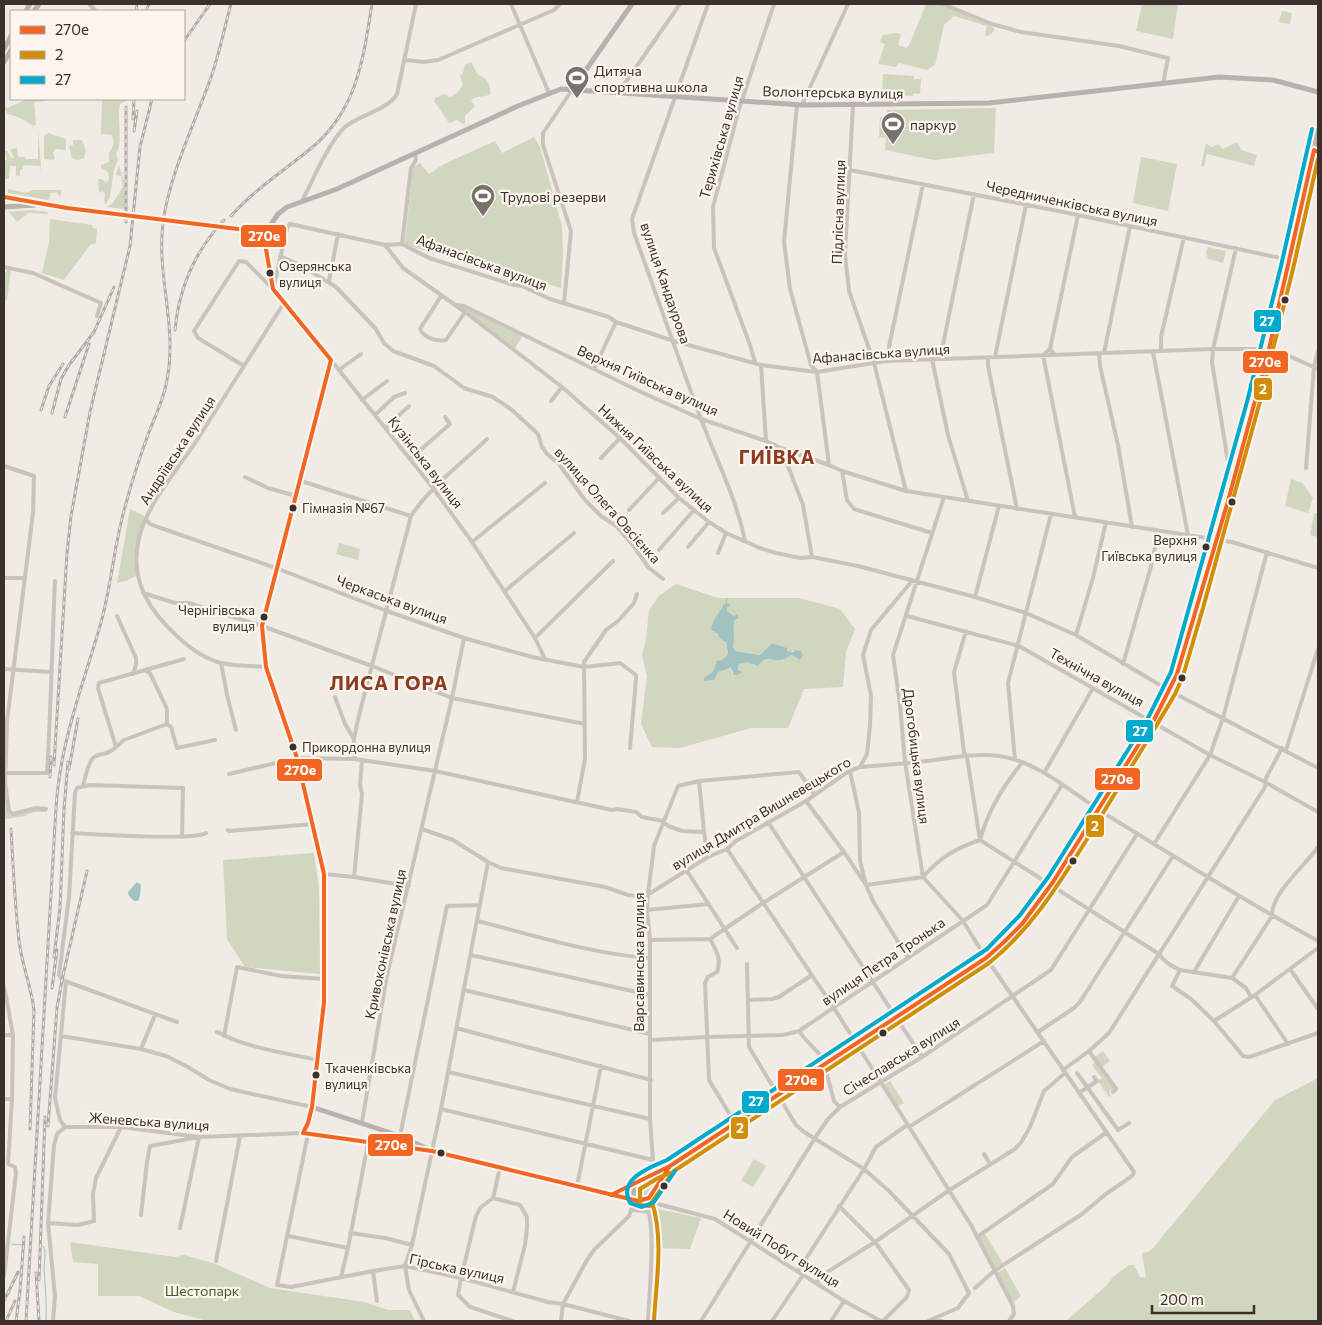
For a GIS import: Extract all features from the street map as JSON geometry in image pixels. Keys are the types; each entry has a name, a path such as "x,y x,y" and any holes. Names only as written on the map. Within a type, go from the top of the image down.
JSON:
{"main road":[{"path":"4,197 67,208 264,232 282,210 337,189 550,93 561,89 572,90 632,4"},
{"name":"Волонтерська вулиця","path":"572,90 799,105 989,103 1219,77 1273,80 1318,92"},
{"path":"611,1195 635,1185 655,1172 670,1166 986,958 1008,940 1025,921 1050,885 1153,721 1177,674 1217,539 1269,348 1316,151 1318,130"},
{"path":"4,207 46,205"},
{"path":"264,232 273,289"},
{"name":"Кузінська вулиця","path":"273,289 331,360"},
{"path":"331,360 262,626 266,668 297,758 324,874 324,1002 312,1107 362,1122 400,1136 432,1151"},
{"name":"Женевська вулиця","path":"432,1151 528,1175"},
{"path":"647,1199 654,1192 657,1184 670,1166"},
{"name":"Новий Побут вулиця","path":"528,1175 635,1200 647,1199"},
{"path":"648,1176 653,1178 657,1184"},
{"path":"635,1185 633,1195 635,1200"}],"street":[{"path":"302,201 344,128 395,98 398,94 416,4"},
{"path":"511,4 550,93"},
{"path":"405,60 424,62 438,60 554,10 560,4"},
{"path":"618,93 680,4"},
{"name":"вулиця Кандаурова","path":"708,4 632,219 634,233 701,419 723,472 745,540"},
{"name":"Терихівська вулиця","path":"755,362 714,248 712,207 742,102 774,4"},
{"path":"829,465 817,372 811,365 790,289 784,242 799,105 848,4"},
{"path":"944,4 992,24 1022,32 1119,46 1168,58 1163,84"},
{"path":"564,303 571,231 543,145 543,133 572,90"},
{"name":"Підлісна вулиця","path":"853,105 845,254 849,291 874,363 906,491"},
{"path":"273,289 287,228 290,224 385,245 402,244 411,168 416,160 415,154"},
{"name":"Чередниченківська вулиця","path":"850,170 1078,215 1290,260"},
{"path":"886,361 922,184"},
{"path":"940,359 974,194"},
{"path":"995,357 1026,205"},
{"path":"1075,517 1043,355 1050,348 1078,215"},
{"path":"1130,226 1101,353 1100,366 1118,445 1132,527"},
{"path":"329,281 338,234"},
{"path":"1161,351 1161,337 1184,237"},
{"name":"Афанасівська вулиця","path":"402,244 429,258 522,286 550,299 609,317 616,322 674,341 761,365 817,372 886,361 1269,348 1316,368"},
{"path":"385,245 403,268 454,304"},
{"path":"1232,485 1212,362 1213,349 1236,248"},
{"name":"вулиця Олега Овсієнка","path":"280,256 329,281 369,321 387,347 393,351 434,366 464,388 493,397 512,410 538,434 542,447 559,464 585,500 601,516 616,526 649,568 663,579"},
{"name":"Кузінська вулиця","path":"244,366 198,338 194,331 240,261 246,262 273,289"},
{"path":"4,268 33,273 100,303 97,316"},
{"path":"441,296 420,329 424,335 438,341 446,340 465,312"},
{"name":"Андріївська вулиця","path":"266,668 221,663 198,653 167,627 151,608 143,593 137,565 138,544 146,519 284,302"},
{"name":"Нижня Гиївська вулиця","path":"454,304 562,387 620,438 679,498 708,522 726,533 760,548 787,556 812,557 858,566 975,597 1026,614 1076,635 1170,691 1318,768"},
{"name":"Верхня Гиївська вулиця","path":"454,304 464,306 525,334 594,369 701,419 766,440 781,448 842,471 906,491 1217,539 1318,568"},
{"path":"594,369 616,322"},
{"path":"1050,348 1055,355"},
{"path":"1306,468 1318,351"},
{"path":"1153,352 1188,535"},
{"path":"339,370 361,354"},
{"path":"988,357 988,366 1018,509"},
{"path":"932,359 948,435 968,501"},
{"name":"Кузінська вулиця","path":"331,360 433,488 472,542 535,638 545,659"},
{"path":"761,365 766,440"},
{"path":"362,400 387,381"},
{"path":"550,401 562,387"},
{"path":"375,415 394,397 405,393"},
{"path":"386,428 409,406"},
{"path":"410,459 450,424 445,417"},
{"path":"601,458 620,438"},
{"path":"355,759 354,739 359,715 411,516 433,488 487,439"},
{"path":"781,448 803,505 812,557"},
{"path":"4,466 34,476 33,513 5,721 9,811 13,814 36,808 46,809"},
{"path":"842,471 848,500 854,508 932,533"},
{"path":"245,477 268,488 297,496"},
{"path":"629,510 659,478"},
{"path":"301,481 411,516"},
{"path":"472,542 544,483"},
{"path":"663,513 679,498"},
{"name":"Дрогобицька вулиця","path":"923,877 905,762 893,655 907,616 914,581 944,498"},
{"path":"975,597 999,506"},
{"path":"659,550 694,510"},
{"path":"1015,760 1008,683 1019,646 1051,514"},
{"name":"Черкаська вулиця","path":"146,519 148,523 158,528 276,568 387,611 464,638 532,657 584,667 620,663 636,675 630,748"},
{"path":"688,547 708,522"},
{"path":"1076,635 1093,578 1106,522"},
{"path":"1124,664 1152,564 1158,531"},
{"path":"718,553 726,533"},
{"path":"505,591 574,534"},
{"path":"1154,844 1210,755 1223,718 1267,552"},
{"path":"535,638 614,561"},
{"path":"4,578 25,578"},
{"path":"6,773 46,773 51,713 55,581"},
{"path":"860,767 867,754 871,696 863,655 871,630 914,581"},
{"path":"143,593 175,603 189,603 262,626 372,666 452,698 585,724"},
{"path":"577,802 585,759 584,662 606,630 625,614 634,603 637,594"},
{"path":"117,616 136,658 133,674"},
{"name":"Технічна вулиця","path":"907,616 1019,646 1210,755 1265,782 1318,812"},
{"path":"966,631 954,672 964,752 967,757 980,840 1159,954 1168,963 1180,970 1232,978 1246,988 1253,996 1288,1044"},
{"name":"Кривоконівська вулиця","path":"362,1122 388,975 464,638"},
{"path":"817,1283 821,1276 875,1242 912,1214 1015,1149 1030,1127 1044,1091 1064,1071 1089,1052 1109,1033 1265,787 1265,782 1284,749 1318,648"},
{"path":"116,747 98,688 99,684 184,659"},
{"path":"221,663 236,730"},
{"path":"4,669 51,672"},
{"path":"146,671 150,673 167,709 167,724 171,727 177,748 215,740"},
{"path":"1044,773 1093,688"},
{"path":"335,697 345,724 354,739"},
{"path":"83,785 90,762 97,755 106,754 124,740 160,725 167,724"},
{"name":"вулиця Дмитра Вишневецького","path":"648,894 806,801 849,771 860,767 905,762 983,755 1000,756 1015,760 1044,773 1173,856 1272,916 1318,940"},
{"path":"229,774 297,758 355,759 435,771 612,810 636,812 642,817 663,821 668,826 682,831 704,832"},
{"path":"354,877 362,794 360,784 362,760"},
{"path":"848,762 859,813 860,860 866,884"},
{"path":"980,840 984,824 991,809 1022,763"},
{"name":"Варсавинська вулиця","path":"655,1172 650,1119 650,940 647,910 654,846 663,821 678,786 699,782 799,772 815,795"},
{"path":"699,782 708,857"},
{"path":"176,1022 62,980 59,975 69,897 72,833 77,788 83,785 183,788 182,836"},
{"name":"вулиця Петра Тронька","path":"650,1040 783,1035 799,1031 989,903 1062,785"},
{"path":"806,801 866,884 908,958"},
{"path":"768,822 922,1058"},
{"path":"228,830 313,824"},
{"path":"422,828 453,840 501,868 605,887 628,895 640,897 648,894"},
{"path":"72,833 182,836 202,836 206,833"},
{"name":"Січеславська вулиця","path":"701,1321 828,1119 840,1107 922,1058 1014,997 1052,969 1138,834"},
{"path":"866,884 923,877 933,865 950,852 980,840"},
{"path":"1264,911 1271,908 1283,888 1318,847"},
{"path":"727,848 834,1008 971,1225 1013,1306 1014,1314 1009,1321"},
{"path":"650,940 710,939 844,852"},
{"path":"1038,1032 1080,1002 1173,856"},
{"path":"424,1321 409,1290 405,1266 412,1245 441,1109 488,862"},
{"path":"687,871 737,948"},
{"path":"324,874 409,886"},
{"path":"923,877 963,921 986,958 1134,1170 1134,1174 1082,1214 994,1271 975,1288"},
{"path":"1194,972 1239,896"},
{"path":"647,910 709,904"},
{"path":"400,1136 447,906 480,905"},
{"path":"1232,978 1272,916 1271,908"},
{"path":"477,921 591,950 631,957 650,958"},
{"path":"710,939 718,953 720,962 717,972 708,977 706,983 706,1037 709,1080 735,1123"},
{"path":"1214,1021 1253,996 1318,948"},
{"path":"471,955 650,995"},
{"path":"747,964 748,1036 751,1051 796,1125 804,1132 864,1168 912,1214 949,1254 969,1293 958,1308 930,1320"},
{"path":"224,1036 237,967 281,976 324,979"},
{"path":"1290,969 1318,1009"},
{"path":"1180,970 1172,986 1191,999 1214,1021 1240,1054 1245,1057 1318,1033"},
{"path":"748,1000 779,997 812,975"},
{"path":"53,1321 55,1296 48,1223 54,1145 57,1134 64,1127 60,1120 55,1098 66,981"},
{"path":"4,986 12,1035 12,1099 6,1164 14,1167 16,1173 4,1276"},
{"path":"464,990 650,1034"},
{"path":"141,1049 155,1015"},
{"path":"456,1028 651,1080"},
{"path":"799,1031 808,1044 815,1048 827,1063"},
{"path":"216,1032 261,1047 318,1060"},
{"path":"4,1035 12,1035"},
{"path":"62,1036 141,1049 166,1056 209,1080 230,1089 312,1107 305,1133 288,1236 348,1248"},
{"path":"798,1271 876,1147 1044,1041"},
{"path":"1089,1052 1116,1089 1113,1092"},
{"path":"577,1186 587,1145 601,1066"},
{"path":"828,1071 827,1075 834,1102 840,1107"},
{"path":"448,1072 650,1119"},
{"path":"1076,1073 1118,1130 1129,1123"},
{"path":"1079,1093 1097,1081 1094,1077"},
{"path":"4,1100 12,1099"},
{"path":"441,1109 653,1160"},
{"path":"1097,1118 1105,1111"},
{"name":"Женевська вулиця","path":"64,1127 122,1127 198,1137 305,1133 432,1151"},
{"path":"48,1223 78,1225 94,1221 93,1194 96,1178 122,1127"},
{"path":"977,1237 1053,1184 1072,1157 1107,1132"},
{"path":"216,1261 240,1136"},
{"path":"141,1215 150,1146 198,1137 180,1228"},
{"path":"341,1277 368,1143"},
{"path":"984,1154 990,1164"},
{"path":"500,1168 493,1198 481,1207 476,1216 458,1295 470,1307 513,1321"},
{"path":"493,1198 520,1205 528,1218 525,1245 514,1292"},
{"path":"647,1199 650,1256 648,1321"},
{"name":"Новий Побут вулиця","path":"647,1199 658,1204 711,1217 844,1301 882,1321"},
{"path":"561,1321 563,1304 587,1260 594,1250 629,1216 635,1200"},
{"path":"839,1206 875,1242 909,1290 907,1297 882,1321"},
{"path":"632,1210 649,1212"},
{"path":"350,1233 386,1238 412,1245"},
{"name":"Гірська вулиця","path":"288,1236 277,1285 291,1287 405,1266 461,1278 548,1302 630,1321"},
{"path":"373,1271 378,1301"},
{"path":"772,1321 803,1274"},
{"path":"831,1321 844,1301"},
{"path":"930,1320 942,1321"}],"green space":[{"path":"926,4 941,4 992,26 995,30 988,36 985,35 987,26 954,16 944,25 935,65 927,70 899,63 896,67 878,64 885,44 880,42 883,35 901,34 898,45 907,48"},
{"path":"1142,4 1178,4 1173,39 1136,31"},
{"path":"1282,11 1292,13 1290,24 1279,22"},
{"path":"471,62 478,75 488,82 490,95 473,98 471,101 475,106 465,116 465,123 463,124 457,120 449,123 434,101 435,98 444,94 450,97 457,93 463,85 460,76 465,65"},
{"path":"883,74 914,76 914,79 921,79 920,94 914,93 913,96 882,94"},
{"path":"26,100 46,100 34,102 36,125 34,126 8,114 4,105 7,108"},
{"path":"102,100 126,100 120,104 120,136 116,154 118,160 114,169 110,197 106,204 104,201 105,193 102,191 99,193 98,179 102,179 105,182 108,181 108,172 101,168 101,165 109,162 109,153 113,143 112,135 101,134"},
{"path":"996,108 994,153 934,160 885,150 886,138 879,137 880,117 887,117 887,110"},
{"path":"38,131 41,164 40,172 40,166 23,165 22,170 20,170 20,176 16,175 16,166 10,166 9,179 4,179 4,161 7,160 5,151 7,151 11,158 14,158 10,149 17,148 18,157 38,159"},
{"path":"48,133 66,139 66,150 55,149 53,153 55,158 53,160 44,159 44,136"},
{"name":"Трудові резерви","path":"534,137 540,147 562,226 561,288 406,245 413,167 420,163 429,174 444,164 495,141 502,153"},
{"path":"73,140 82,140 86,151 84,158 78,160 72,158 69,146 73,145"},
{"path":"1237,142 1241,150 1257,155 1254,166 1207,154 1204,167 1201,166 1206,143 1211,147 1218,144 1223,149"},
{"path":"1141,157 1177,164 1168,211 1133,203"},
{"path":"119,165 124,182 125,209 106,207 112,204 123,187 121,176 116,175"},
{"path":"8,189 26,193 32,190 62,190 60,197 57,192 50,193 48,200 8,193"},
{"path":"32,210 48,212 47,214 28,213 17,222 10,213 5,212"},
{"path":"50,219 92,225 93,228 97,229 96,243 90,245 64,280 42,273 49,242"},
{"path":"1208,247 1226,251 1223,263 1208,259 1206,252"},
{"path":"1282,260 1284,263 1278,286 1276,287 1276,280"},
{"path":"8,269 11,270 7,300 4,301 4,275"},
{"path":"464,308 523,335 515,348"},
{"path":"1291,479 1302,483 1313,498 1308,513 1285,506"},
{"path":"130,509 143,515 146,519 138,544 138,575 117,583"},
{"path":"1314,513 1318,514 1318,537 1310,535"},
{"path":"339,543 360,549 358,560 336,554"},
{"path":"676,584 718,598 799,598 840,609 855,629 846,652 843,687 804,689 788,728 751,728 680,748 652,747 641,724 647,676 642,655 649,610 659,596","holes":["724,604 730,604 727,611 734,616 737,614 739,618 734,621 733,646 735,651 760,655 772,643 787,648 787,651 801,651 803,655 800,660 792,655 783,660 767,659 758,666 746,662 739,663 738,670 742,672 738,675 732,673 732,666 718,672 713,680 705,681 704,678 713,673 717,662 728,654 726,642 711,630 714,620"]},
{"path":"4,778 9,812 13,815 36,809 47,810 47,812 35,812 27,814 27,816 4,819"},
{"path":"314,853 319,888 320,974 245,967 227,939 223,860"},
{"path":"1103,1051 1110,1061 1102,1067 1095,1057"},
{"path":"1095,1063 1113,1088 1109,1092 1111,1096 1109,1097 1098,1081 1102,1078 1092,1065"},
{"path":"1318,1078 1318,1321 1066,1321 1107,1285 1113,1277 1129,1265 1134,1265 1140,1277 1146,1278 1142,1253 1148,1252 1153,1248 1275,1100"},
{"path":"890,1081 904,1103 897,1107 883,1085"},
{"path":"754,1159 766,1166 753,1187 741,1181"},
{"path":"647,1182 652,1184 650,1192 643,1198 637,1198 635,1191"},
{"path":"658,1209 701,1218 690,1249 654,1248"},
{"path":"985,1234 1003,1263 994,1268 979,1237"},
{"name":"Шестопарк","path":"70,1242 175,1257 184,1255 213,1263 270,1288 364,1302 388,1310 410,1310 415,1321 207,1321 174,1312 139,1296 98,1296 98,1264 73,1262"},
{"path":"1005,1268 1021,1296 1013,1303 997,1273"}],"water":[{"path":"724,604 731,604 727,611 734,616 737,614 739,618 734,621 733,646 735,651 760,655 772,643 787,648 787,651 801,651 803,655 800,660 792,655 782,660 767,659 758,666 746,662 739,663 738,670 742,672 738,675 734,675 731,667 718,672 714,680 704,681 704,678 713,672 717,661 722,660 728,654 726,642 711,630"},
{"path":"137,882 141,885 140,896 138,901 134,901 128,892"}],"waterway":[{"path":"726,606 727,599"},
{"path":"12,1244 23,1245"},
{"path":"43,1246 45,1254 46,1321"}],"railway":[{"path":"136,10 137,4"},
{"path":"146,10 149,4"},
{"path":"185,40 210,4"},
{"path":"26,1321 58,784 67,738 104,610 123,516 137,466 165,389 170,346 162,265 163,223 166,205 176,169 213,71 231,4"},
{"path":"231,216 259,189 309,150 338,119 348,102 361,65 372,4"},
{"path":"133,119 134,100"},
{"path":"54,765 71,516 90,412 130,246 140,147 152,100"},
{"path":"126,107 126,222"},
{"path":"134,131 137,111"},
{"path":"175,330 180,299 190,271 205,244 224,220"},
{"path":"52,413 61,379 94,332 114,287"},
{"path":"65,417 89,344"},
{"path":"41,410 49,386 63,364"},
{"path":"69,769 78,719"},
{"path":"50,777 51,757"},
{"path":"54,957 60,908 68,762"},
{"path":"11,829 19,941 34,1010 30,1129"},
{"path":"48,1126 57,1008 87,871"},
{"path":"52,988 57,950"},
{"path":"39,1280 45,1117"},
{"path":"16,1321 24,1237"},
{"path":"4,1301 18,1272"},
{"path":"36,1273 39,1321"},
{"path":"6,1321 15,1301"}],"transit line":[{"name":"27","path":"675,1171 654,1202 642,1207 630,1203 627,1195 628,1187 637,1175 644,1170 667,1160 987,949 1020,915 1049,876 1148,718 1171,672 1247,402 1281,266 1312,129"},
{"name":"270е","path":"611,1195 670,1166 986,958 1022,924 1053,882 1154,720 1177,674 1228,501 1269,349 1314,150 1318,152"},
{"name":"2","path":"654,1321 658,1231 652,1202 674,1171 989,963 1005,949 1047,900 1094,828 1175,694 1183,676 1203,608 1259,405 1318,159"},
{"name":"270е","path":"4,197 67,208 263,232 273,289 331,360 262,626 266,667 297,758 324,874 324,1002 312,1107 303,1133 432,1151 638,1201 649,1198 670,1166"},
{"name":"2","path":"650,1206 640,1205 640,1189 670,1173"}],"place":[{"name":"Дитяча спортивна школа","path":"577,99"},
{"name":"паркур","path":"893,145"},
{"name":"Трудові резерви","path":"483,217"},
{"name":"Озерянська вулиця","path":"270,273"},
{"name":"Гімназія №67","path":"293,508"},
{"name":"Верхня Гиївська вулиця","path":"1206,547"},
{"name":"Чернігівська вулиця","path":"264,617"},
{"name":"Прикордонна вулиця","path":"293,747"},
{"name":"Ткаченківська вулиця","path":"316,1075"}],"district":[{"name":"ГИЇВКА","path":"777,456"},
{"name":"ЛИСА ГОРА","path":"389,682"}]}
